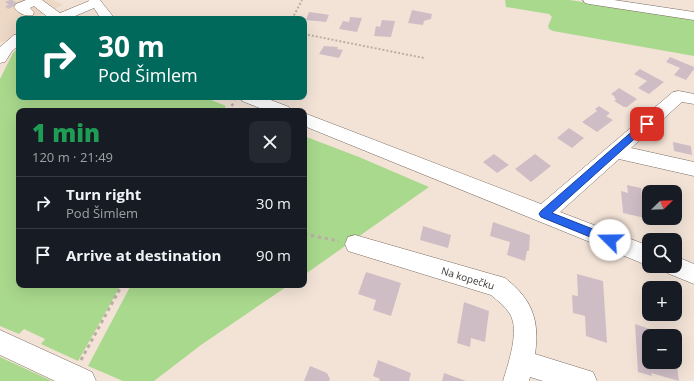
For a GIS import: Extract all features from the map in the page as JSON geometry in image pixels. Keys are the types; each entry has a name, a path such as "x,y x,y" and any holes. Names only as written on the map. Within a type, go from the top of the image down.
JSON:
{"street":[{"path":"589,0 694,16"},
{"path":"28,12 20,7 35,1 54,16"},
{"path":"64,16 95,1 106,16"},
{"path":"0,59 6,49 16,41"},
{"path":"544,214 679,96 694,99"},
{"path":"256,100 276,108"},
{"path":"307,120 642,253"},
{"path":"615,151 694,169"},
{"name":"Na kopečku","path":"355,244 497,286 510,294 520,308 526,324 519,371 584,381"},
{"path":"682,269 694,274"},
{"path":"0,342 78,378"}],"path":[{"path":"294,16 302,0"},
{"path":"307,35 424,58"},
{"path":"307,235 355,244"},
{"path":"78,378 121,288"}],"shaded area":[{"path":"0,0 53,0 63,5 38,16 16,16 16,34 7,41 0,42"}],"green space":[{"path":"505,0 570,0 694,20 694,56 553,31 549,29 548,26 552,17 549,14 506,7"},
{"path":"16,50 16,100 211,100 226,106 225,108 16,108 16,288 119,288 78,361 41,344 45,339 24,329 19,334 0,326 0,79"},
{"path":"307,137 359,157 429,187 307,273"},
{"path":"129,288 285,288 201,345 154,381 123,381 88,366"},
{"path":"0,357 52,381 0,381"}],"building":[{"path":"10,0 18,4 8,9 5,6 9,5 5,2"},
{"path":"412,10 432,14 431,19 424,21 423,25 408,23"},
{"path":"309,12 329,15 326,22 307,20"},
{"path":"350,17 362,18 357,32 339,29 343,21 349,22"},
{"path":"382,20 395,21 391,37 374,36 376,26 380,27"},
{"path":"324,46 338,47 337,49 343,50 339,58 319,54"},
{"path":"670,57 694,67 686,80 674,75 680,68 666,62"},
{"path":"640,69 664,82 649,94 638,88 647,81 634,74"},
{"path":"619,88 637,99 627,107 624,107 614,101 616,100 611,94"},
{"path":"599,106 610,113 606,116 613,120 597,132 582,122 597,111 595,109"},
{"path":"569,128 584,138 572,148 557,138"},
{"path":"673,142 691,146 692,155 674,151"},
{"path":"494,154 509,165 497,173 483,162"},
{"path":"535,154 551,166 531,182 515,169"},
{"path":"627,185 641,188 642,217 623,213 621,191 628,193"},
{"path":"493,222 530,235 529,251 527,251 525,261 507,255 510,242 490,236"},
{"path":"423,226 451,235 448,248 420,240"},
{"path":"366,272 401,283 391,316 373,310 376,300 358,294"},
{"path":"577,274 603,281 607,343 586,336 585,316 573,313 572,295 578,296"},
{"path":"464,302 489,311 485,342 471,338 470,347 457,343"},
{"path":"635,324 650,329 642,329 642,369 677,369 679,381 651,373 652,376 638,372"},
{"path":"378,360 411,373 409,381 379,381 380,379 373,376"},
{"path":"310,366 327,373 330,379 329,381 304,381"},
{"path":"444,373 466,381 442,381"}],"route":[{"path":"610,240 544,214 647,124"}]}
